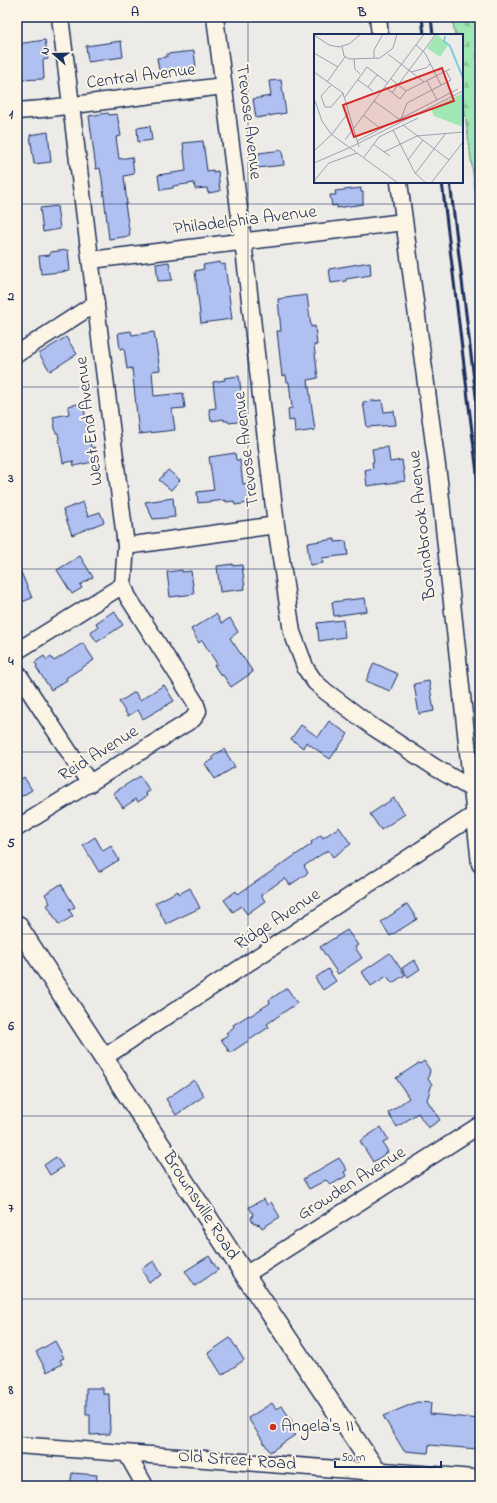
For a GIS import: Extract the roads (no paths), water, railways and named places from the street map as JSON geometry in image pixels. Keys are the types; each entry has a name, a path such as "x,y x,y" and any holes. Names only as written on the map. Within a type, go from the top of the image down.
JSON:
{"street":[{"name":"West End Avenue","path":"60,17 126,546 123,585"},
{"name":"Trevose Avenue","path":"215,17 276,525 292,632 306,669 315,682 325,691 373,727 436,768 472,789"},
{"path":"378,17 380,34"},
{"name":"Central Avenue","path":"17,111 71,106 223,86"},
{"name":"Boundbrook Avenue","path":"399,183 439,481 480,864"},
{"name":"Philadelphia Avenue","path":"91,260 404,222"},
{"path":"17,354 96,303"},
{"path":"126,546 276,525"},
{"path":"17,651 123,585"},
{"name":"Reid Avenue","path":"17,828 193,719 198,711 195,702 128,597 123,585"},
{"path":"17,672 90,784"},
{"name":"Ridge Avenue","path":"103,1058 474,815"},
{"name":"Brownsville Road","path":"17,925 245,1275 381,1479"},
{"name":"Growden Avenue","path":"245,1275 480,1125"},
{"name":"Old Street Road","path":"17,1445 128,1454 381,1479 480,1480"},
{"path":"128,1454 144,1486"}],"railway":[{"path":"422,17 424,34"},
{"path":"431,17 433,34"},
{"path":"442,183 480,498"},
{"path":"450,183 480,429"}],"place":[{"name":"Angela's II","path":"273,1427"}]}
